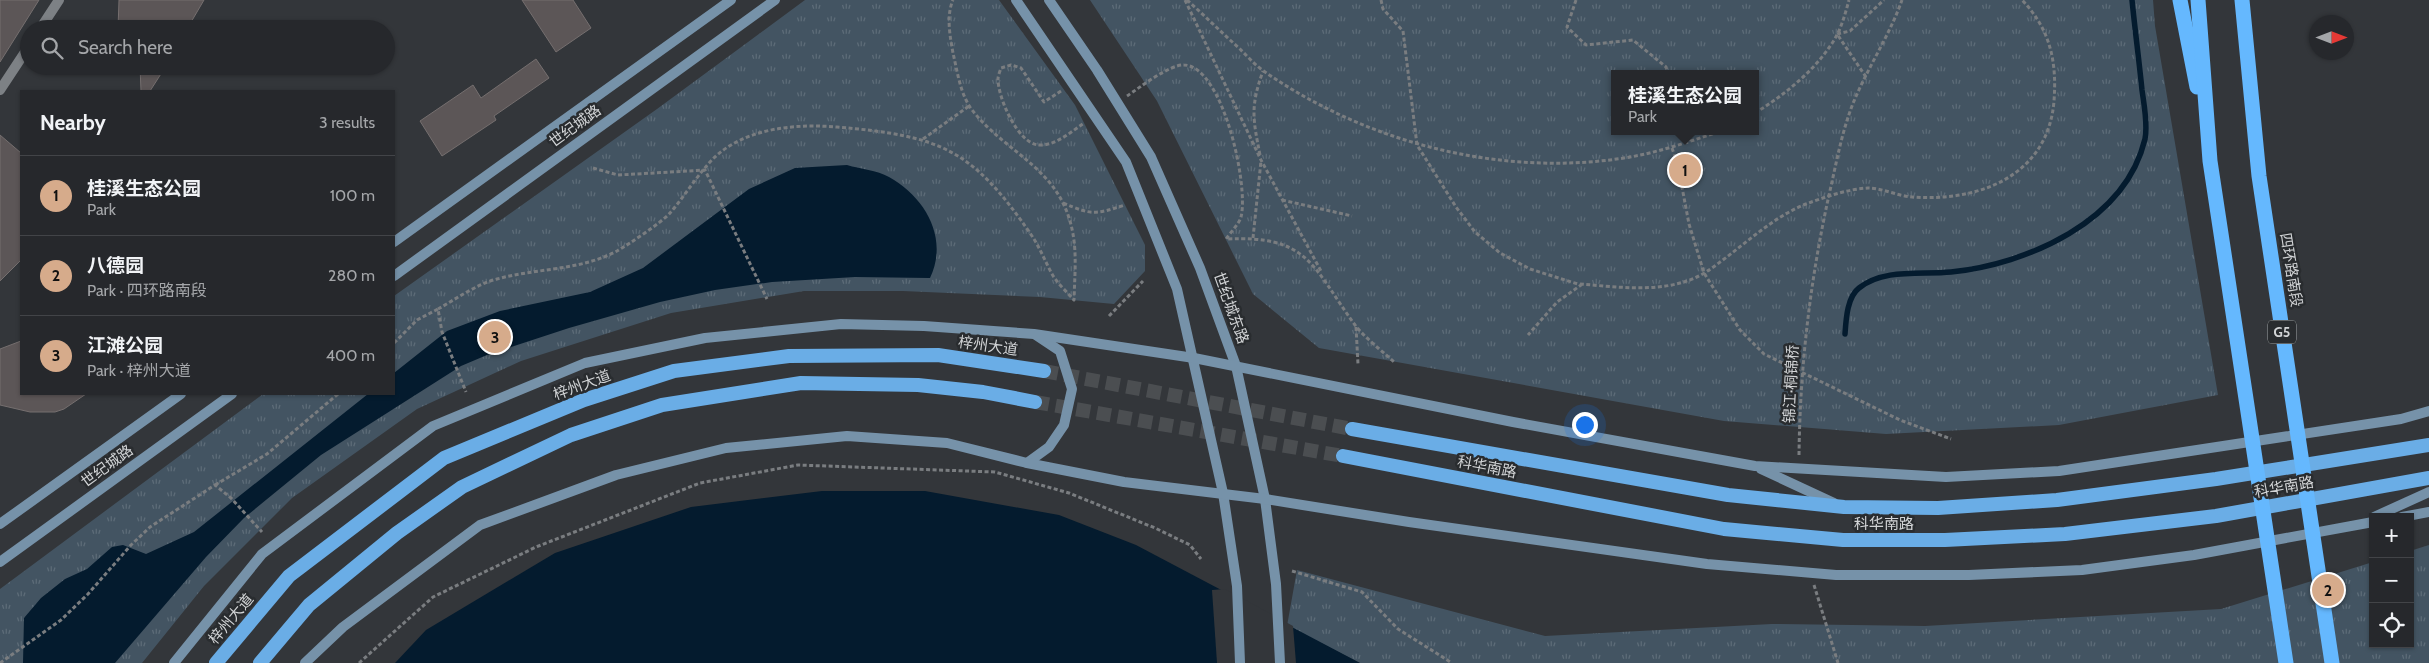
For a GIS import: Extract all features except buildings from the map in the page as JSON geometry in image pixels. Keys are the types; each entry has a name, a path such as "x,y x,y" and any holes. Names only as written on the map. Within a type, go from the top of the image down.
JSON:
{"highway":[{"path":"2180,0 2210,161 2286,663"},
{"path":"2198,0 2210,161"},
{"name":"四环路南段","path":"2242,0 2259,176 2332,663"},
{"name":"梓州大道","path":"216,663 289,576 444,458 584,400 674,371 789,356 938,355 1044,370"},
{"path":"260,663 309,605 397,533 462,487 571,435 662,405 801,383 918,385 982,392 1034,402"},
{"name":"科华南路","path":"1352,429 1728,495 1844,508 1938,508 2057,500 2216,479 2429,445"},
{"name":"科华南路","path":"1343,456 1724,530 1843,540 1945,540 2065,534 2216,516 2429,478"}],"main road":[{"name":"世纪城路","path":"395,241 731,0"},
{"name":"世纪城路","path":"395,275 774,0"},
{"path":"1016,0 1126,162 1177,289 1223,493 1237,586 1240,663"},
{"name":"世纪城东路","path":"1049,0 1097,70 1151,157 1200,268 1236,366 1265,499 1276,584 1280,663"},
{"path":"174,663 262,554 432,426 585,363 705,338 841,324 924,326 1034,334 1194,358 1506,421 1755,466 1946,477 2059,471 2401,419 2429,411"},
{"path":"1027,463 1049,447 1064,425 1072,389 1060,352 1034,334"},
{"name":"世纪城路","path":"0,524 181,395"},
{"name":"世纪城路","path":"0,562 231,395"},
{"path":"305,663 343,627 480,525 616,474 726,448 847,436 947,443 1027,463 1124,482 1223,493 1409,522 1707,564 1836,576 1969,575 2082,570 2194,555 2369,523"},
{"path":"1755,466 1844,508"},
{"path":"2382,513 2429,492"},
{"path":"2414,515 2429,512"},
{"path":"2356,525 2369,519"}],"street":[{"path":"46,20 59,0"},
{"path":"0,90 20,60"}],"path":[{"path":"395,342 417,320 494,279 580,266 617,251 668,215 722,151 747,138 782,127 812,125 887,131 923,139 954,152 982,173 1009,204 1033,238 1053,276 1074,300 1076,242 1063,203 1044,176 1010,149 969,106 959,81 949,32 952,1 947,0"},
{"path":"1186,0 1264,72 1340,115 1417,145 1530,164 1575,163 1624,158 1672,148 1709,135"},
{"path":"1186,0 1261,160 1324,276 1356,327 1394,362"},
{"path":"1381,0 1383,8 1403,31 1417,145 1456,207 1475,232 1500,253 1530,269 1580,284 1632,288 1662,286 1687,280 1704,273 1766,228 1804,205 1842,193 1869,188 1911,197 1940,197 1972,193 2000,184 2025,164 2045,137 2053,108 2056,74 2049,41 2034,13 2022,0"},
{"path":"1576,0 1567,27 1586,45 1633,40 1666,67 1667,70"},
{"path":"1759,111 1812,68 1837,34 1849,0"},
{"path":"1837,34 1850,31 1884,0"},
{"name":"锦江·桐锦桥","path":"1799,462 1800,390 1809,301 1816,258 1840,147 1852,106 1896,18 1902,0"},
{"path":"1837,34 1866,77"},
{"path":"1253,238 1261,160 1252,115 1256,90 1264,72"},
{"path":"1044,102 1073,84"},
{"path":"923,139 969,106"},
{"path":"1688,135 1690,141"},
{"path":"1672,148 1678,166 1689,224 1704,273 1740,330 1764,354 1900,420 1951,439"},
{"path":"593,168 618,175 705,170"},
{"path":"705,170 712,189 767,299"},
{"path":"1240,184 1241,218 1226,239 1253,238 1278,242 1298,252 1324,276"},
{"path":"1282,200 1352,216"},
{"path":"1063,203 1088,213 1099,213 1125,205"},
{"path":"1108,316 1143,281"},
{"path":"1528,335 1557,302 1580,284"},
{"path":"438,309 442,332 466,392"},
{"path":"1356,327 1358,364"},
{"path":"0,663 18,652 75,607 131,545 150,527 267,454 337,395"},
{"path":"359,663 432,597 536,548 700,484 798,465 995,472 1069,493 1155,528 1190,545 1201,559"},
{"path":"215,485 231,498 262,532"},
{"path":"1292,571 1362,592 1398,629 1452,663"},
{"path":"1812,576 1820,611 1838,663"}],"green space":[{"path":"805,0 999,0 1075,105 1145,245 1145,271 1114,304 1040,297 903,291 804,291 671,313 521,361 417,409 292,498 204,586 142,663 0,663 0,589 262,395 395,395 395,295 657,109"},
{"path":"1090,0 2153,0 2155,26 2218,395 2059,425 1886,434 1724,421 1319,348 1253,294 1157,101"},
{"path":"2429,545 2429,663 1360,663 1287,626 1297,570 1545,636 1772,624 1925,626 2221,609 2369,563 2369,648 2414,648 2414,550"}],"shaded area":[{"path":"847,165 874,171 902,185 923,207 935,234 937,248 930,278 855,277 772,282 715,290 660,302 569,328 487,355 461,366 321,455 244,518 206,557 115,663 23,663 24,618 41,598 65,579 87,569 112,547 123,545 146,554 194,532 367,395 395,395 395,372 447,331 500,311 590,292 643,268 749,189 795,168"},
{"path":"822,491 925,491 1059,515 1136,545 1360,663 395,663 426,630 555,553 691,507"}],"pier":[{"path":"1225,589 1293,626 1296,663 1217,663 1212,590"}],"waterway":[{"path":"1845,334 1848,309 1852,297 1859,288 1869,282 1891,275 1951,272 2011,260 2069,234 2095,215 2117,194 2134,168 2146,133 2132,0"}],"tunnel":[{"path":"1044,371 1352,429"},
{"path":"1035,402 1343,456"}],"place":[{"name":"桂溪生态公园","path":"1685,170"},
{"name":"江滩公园","path":"495,337"},
{"name":"八德园","path":"2328,590"}]}
